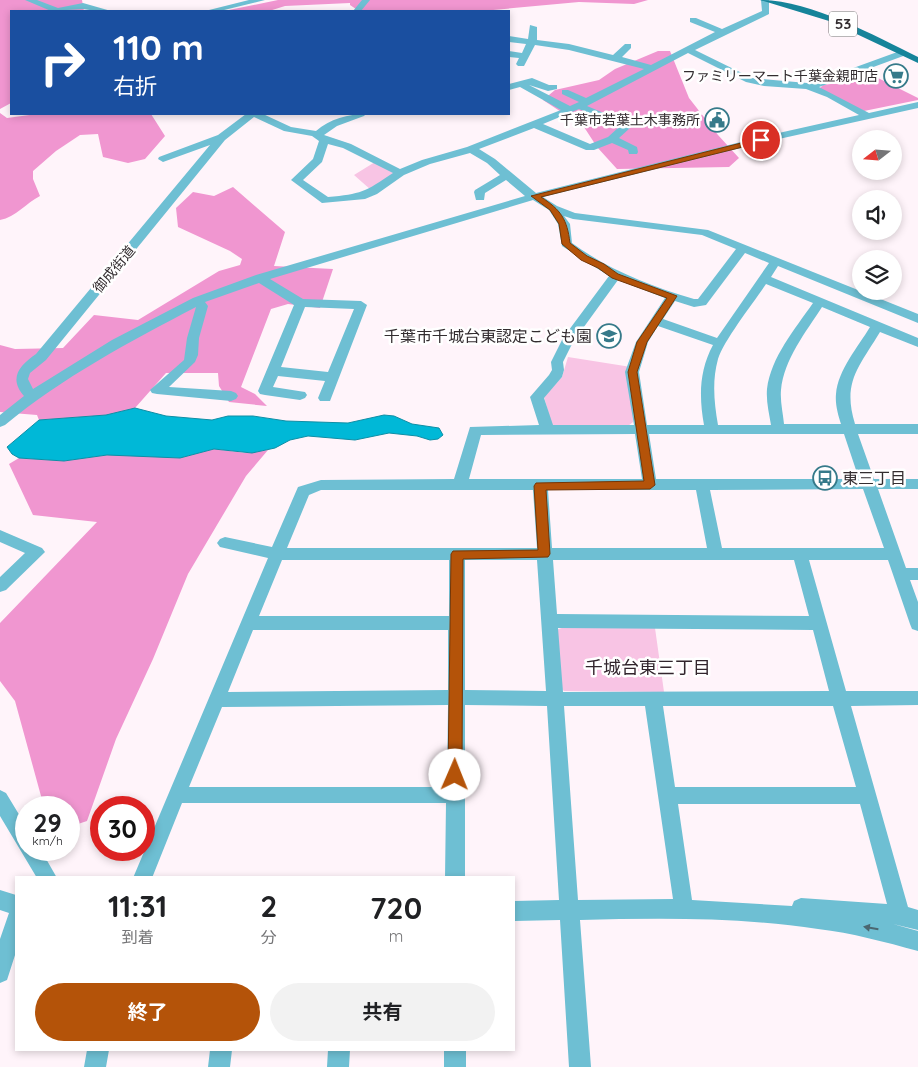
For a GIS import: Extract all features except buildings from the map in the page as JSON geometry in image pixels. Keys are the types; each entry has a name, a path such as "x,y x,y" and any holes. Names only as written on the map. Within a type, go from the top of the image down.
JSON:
{"main road":[{"name":"53","path":"764,0 832,19 918,60"}],"street":[{"path":"29,0 56,10"},
{"path":"214,10 261,0"},
{"path":"358,10 366,0"},
{"path":"357,115 338,120 321,138 318,160 296,180 326,201 361,197 373,192 400,173 426,162 472,149 578,106 722,32 764,14 766,12 764,0"},
{"path":"62,10 83,6 103,10"},
{"path":"694,20 722,32"},
{"path":"510,54 523,60 532,42 533,27"},
{"path":"510,38 569,47 590,56 615,58 653,68"},
{"path":"615,58 628,46"},
{"path":"688,50 759,84 806,86 813,86 903,52"},
{"path":"510,87 523,85 532,81 548,88 554,87"},
{"path":"523,85 626,126 612,139 590,148 534,124"},
{"path":"806,86 849,105 867,116"},
{"path":"565,92 578,106"},
{"path":"0,422 32,396 116,342 197,302 260,278 535,196 918,105"},
{"name":"御成街道","path":"32,396 23,389 21,377 28,365 41,357 73,318 187,167 251,115"},
{"path":"258,115 288,129 347,146 400,173"},
{"path":"187,167 164,159 222,138"},
{"path":"612,139 634,149 633,152"},
{"path":"472,149 553,208 582,218 596,218 704,232 918,319"},
{"path":"480,198 479,192 507,175"},
{"path":"553,208 564,224 566,244 584,258 601,266 615,276 694,303 702,302 743,248"},
{"path":"712,429 707,402 707,386 712,358 720,343 776,261"},
{"path":"548,430 537,397 555,377 558,370 557,362 567,340 615,276"},
{"path":"260,278 292,300 361,305 325,398"},
{"path":"765,279 918,343"},
{"path":"650,485 632,372 642,342 672,296"},
{"path":"197,302 202,306 193,338 192,355 189,362 157,390 231,396"},
{"path":"300,395 265,391 301,302"},
{"path":"778,428 774,391 777,374 782,362 820,302"},
{"path":"73,318 90,320"},
{"path":"655,320 720,343"},
{"path":"877,326 848,377 842,392 842,406 918,624"},
{"path":"274,371 333,377"},
{"path":"460,485 475,430 918,429"},
{"path":"143,876 303,491 320,485 918,484"},
{"path":"702,485 716,554"},
{"path":"540,486 550,621 553,699 580,1067"},
{"path":"0,536 37,552 0,586"},
{"path":"225,543 277,554 893,554"},
{"path":"455,876 455,623 457,554"},
{"path":"515,911 684,909 750,911 811,908 909,918 866,796 800,554"},
{"path":"900,574 918,574"},
{"path":"550,621 819,623"},
{"path":"247,623 455,623"},
{"path":"217,700 456,697 553,699 918,698"},
{"path":"653,699 684,909"},
{"path":"175,795 454,795"},
{"path":"668,795 866,796"},
{"path":"0,799 15,824"},
{"path":"37,861 47,876"},
{"path":"0,900 15,905"},
{"path":"750,911 812,918 882,930 918,942"},
{"path":"0,973 15,923"},
{"path":"95,1067 98,1051"},
{"path":"219,1067 222,1051"},
{"path":"338,1067 339,1051"},
{"path":"455,1051 455,1067"}],"shaded area":[{"path":"0,0 82,0 84,10 10,10 10,104 0,109"},
{"path":"278,0 648,0 634,4 579,2 493,10 358,10 350,3 285,6 272,10 229,10"},
{"path":"658,51 670,51 689,98 739,158 729,167 617,169 597,147 584,127 543,100 555,90 599,80 615,69"},
{"path":"868,73 918,98 918,100 864,111 819,89 823,85 862,80"},
{"path":"0,113 7,118 30,115 152,115 165,136 145,159 128,163 103,157 98,134 80,135 56,151 33,171 33,179 40,196 11,216 0,220"},
{"path":"375,162 397,174 371,190 354,175"},
{"path":"233,187 285,232 274,266 333,269 320,308 288,304 271,309 241,387 255,394 267,406 229,402 219,386 218,373 166,373 135,408 107,415 39,420 37,415 0,412 0,345 15,349 63,348 94,315 138,320 219,271 240,265 242,259 230,251 178,227 176,208 193,192 214,196"},
{"path":"568,357 631,367 633,422 628,426 552,425 544,397 562,377"},
{"path":"214,449 246,453 268,450 246,476 188,574 153,659 116,739 96,796 90,796 90,813 87,821 80,823 80,796 41,796 15,701 0,681 0,623 97,522 33,515 9,464 19,458 64,461 127,454 180,458"},
{"path":"567,626 655,628 664,692 564,691 560,687 556,630"}],"water":[{"path":"135,408 166,416 212,420 228,416 253,416 286,421 348,423 384,415 394,416 412,424 439,428 443,435 438,439 430,440 417,436 389,433 355,440 308,436 290,440 275,448 252,453 214,449 180,458 107,455 64,461 19,458 12,454 7,447 39,420 106,415"}],"place":[{"name":"ファミリーマート千葉金親町店","path":"896,76"},
{"name":"千葉市若葉土木事務所","path":"717,120"},
{"name":"千葉市千城台東認定こども園","path":"609,336"},
{"name":"東三丁目","path":"825,478"}],"district":[{"name":"千城台東三丁目","path":"648,668"}],"route":[{"path":"455,775 457,554 544,554 540,486 650,485 632,372 642,342 672,296 615,276 601,266 584,258 566,244 564,224 553,208 535,196 761,140"}]}
